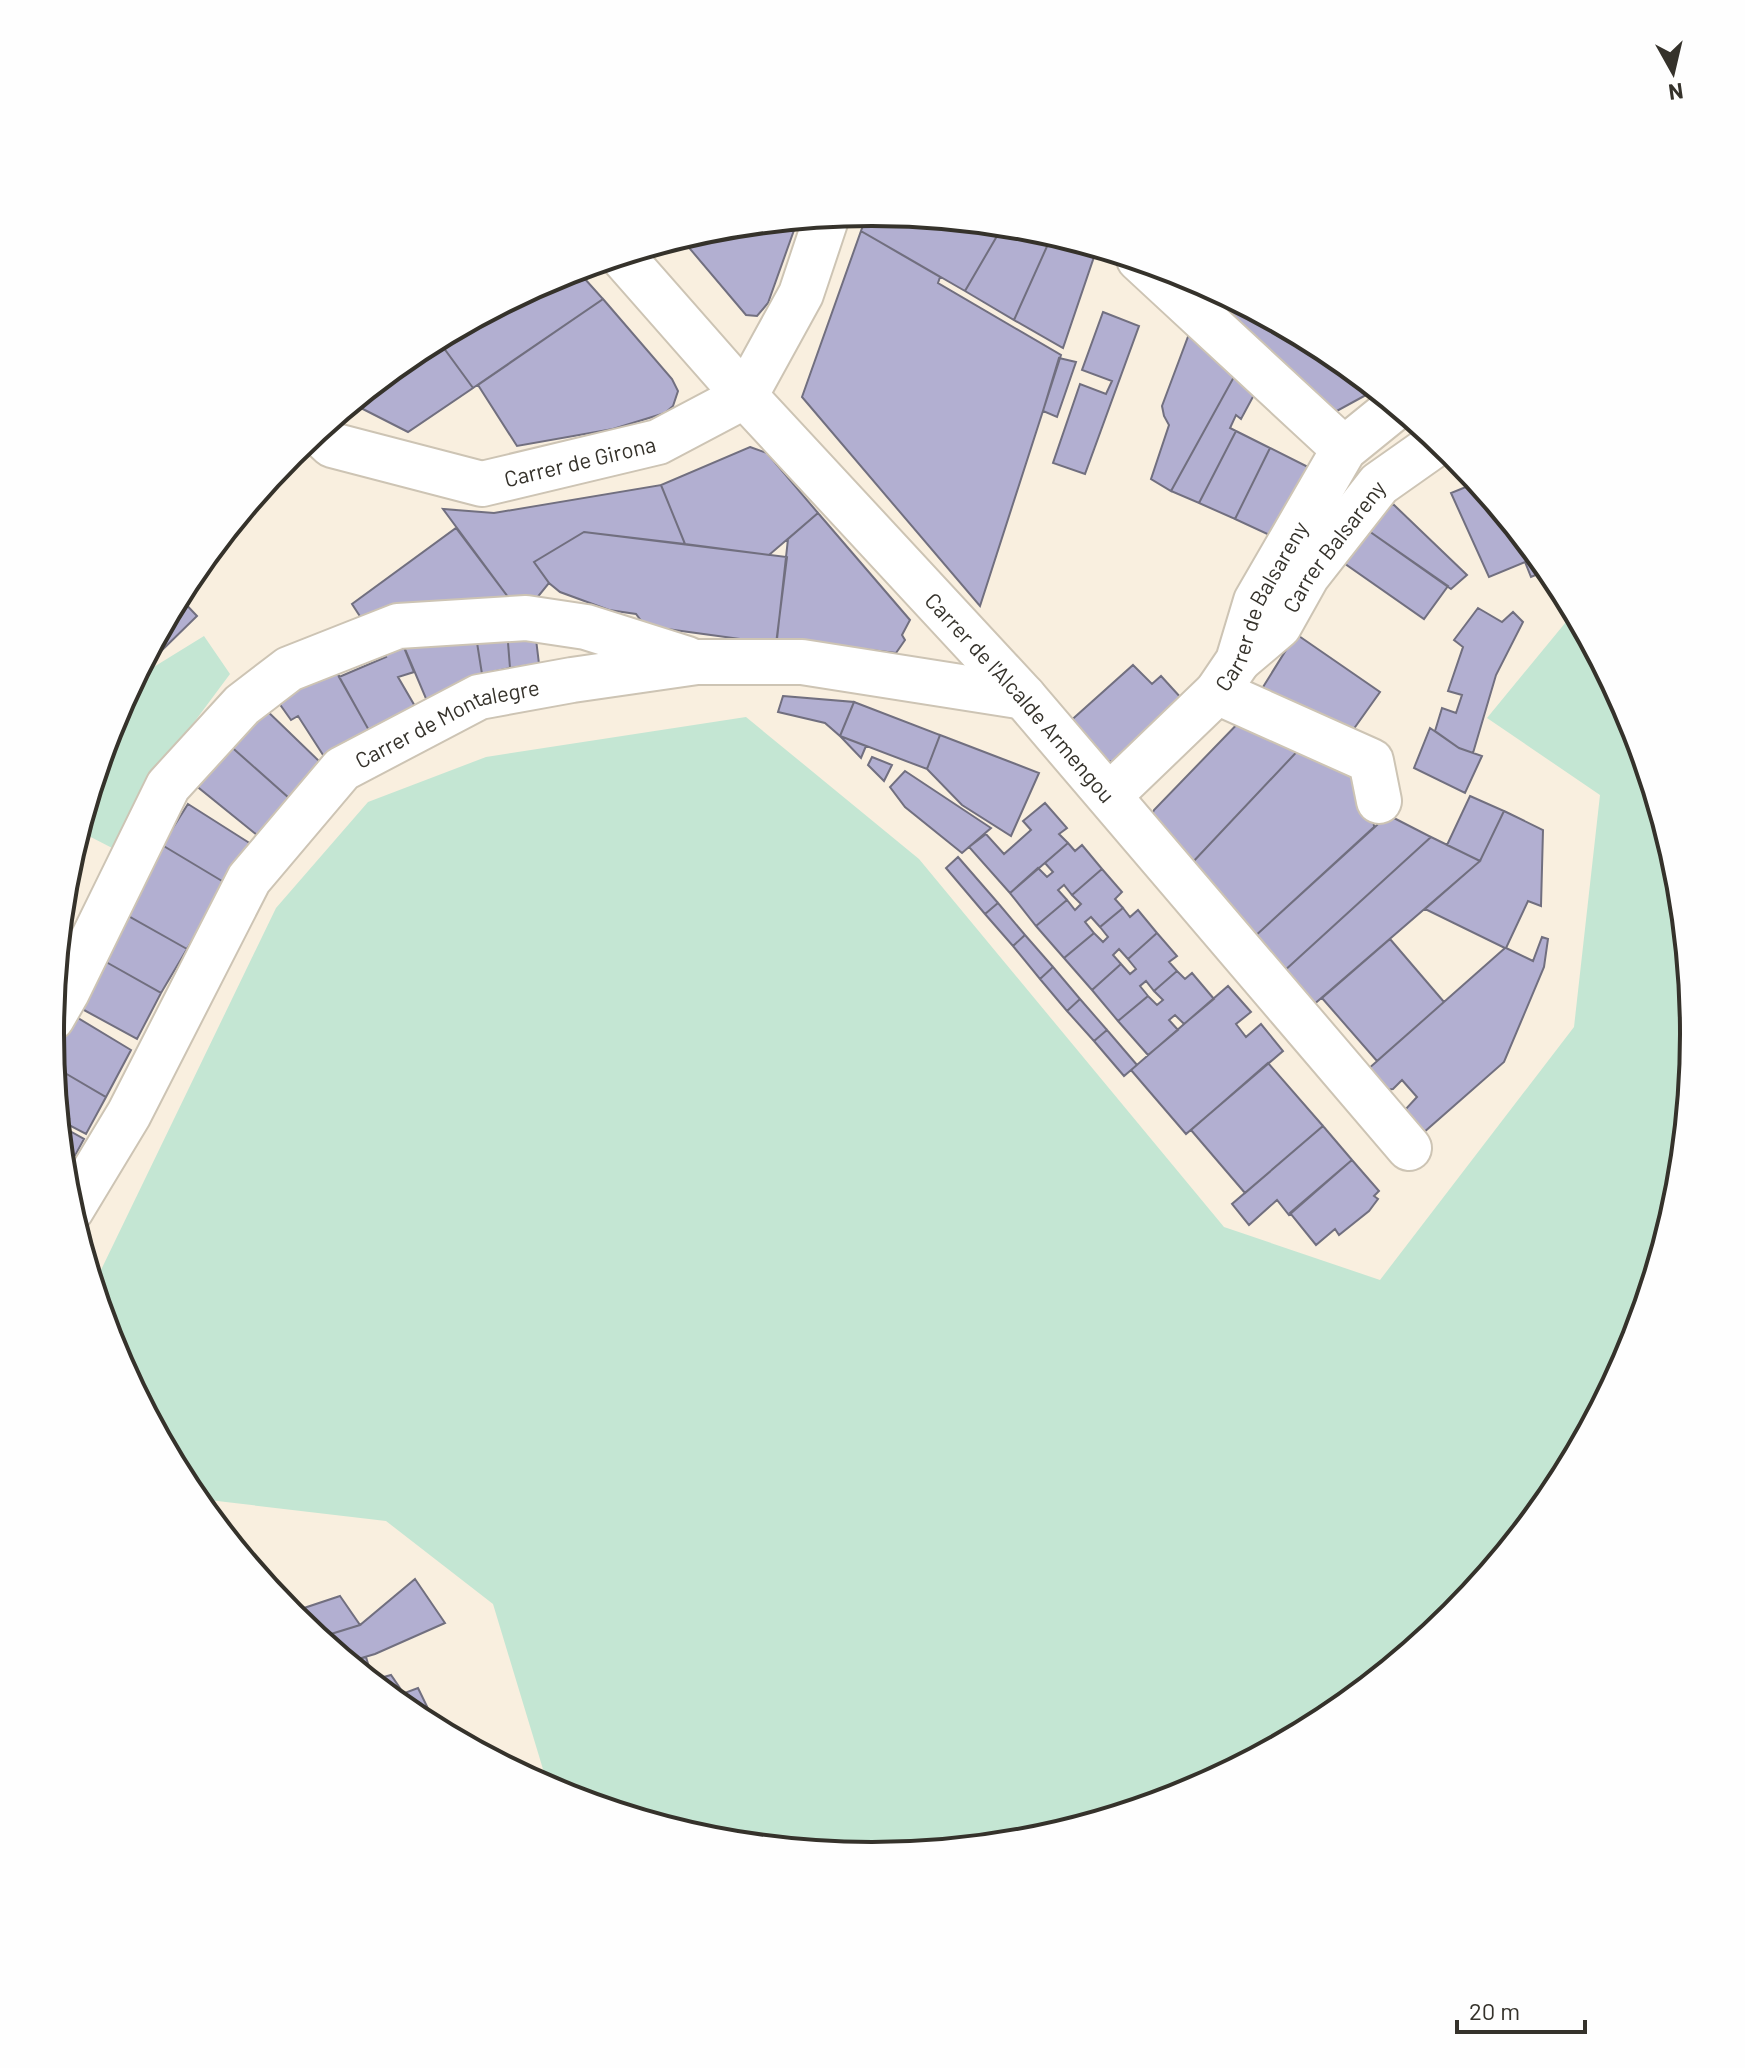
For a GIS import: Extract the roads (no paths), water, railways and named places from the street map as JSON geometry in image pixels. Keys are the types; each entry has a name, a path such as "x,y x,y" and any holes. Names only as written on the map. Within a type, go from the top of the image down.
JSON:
{"street":[{"path":"745,396 801,294 823,227"},
{"name":"Carrer de l'Alcalde Armengou","path":"628,263 745,396 1024,697 1409,1148"},
{"path":"1160,279 1344,449"},
{"name":"Carrer de Girona","path":"325,439 332,445 482,484 658,442 745,396"},
{"name":"Carrer de Balsareny","path":"1110,795 1227,676 1256,601 1344,449 1389,412"},
{"name":"Carrer Balsareny","path":"1227,676 1279,626 1307,576 1379,484 1430,448"},
{"path":"65,995 168,786 242,705 289,669 398,626 526,618 586,627 697,662"},
{"name":"Carrer de Montalegre","path":"81,1194 129,1114 249,879 342,769 479,697 697,662 802,662 1024,697"},
{"path":"1227,676 1371,761 1379,801"}]}
